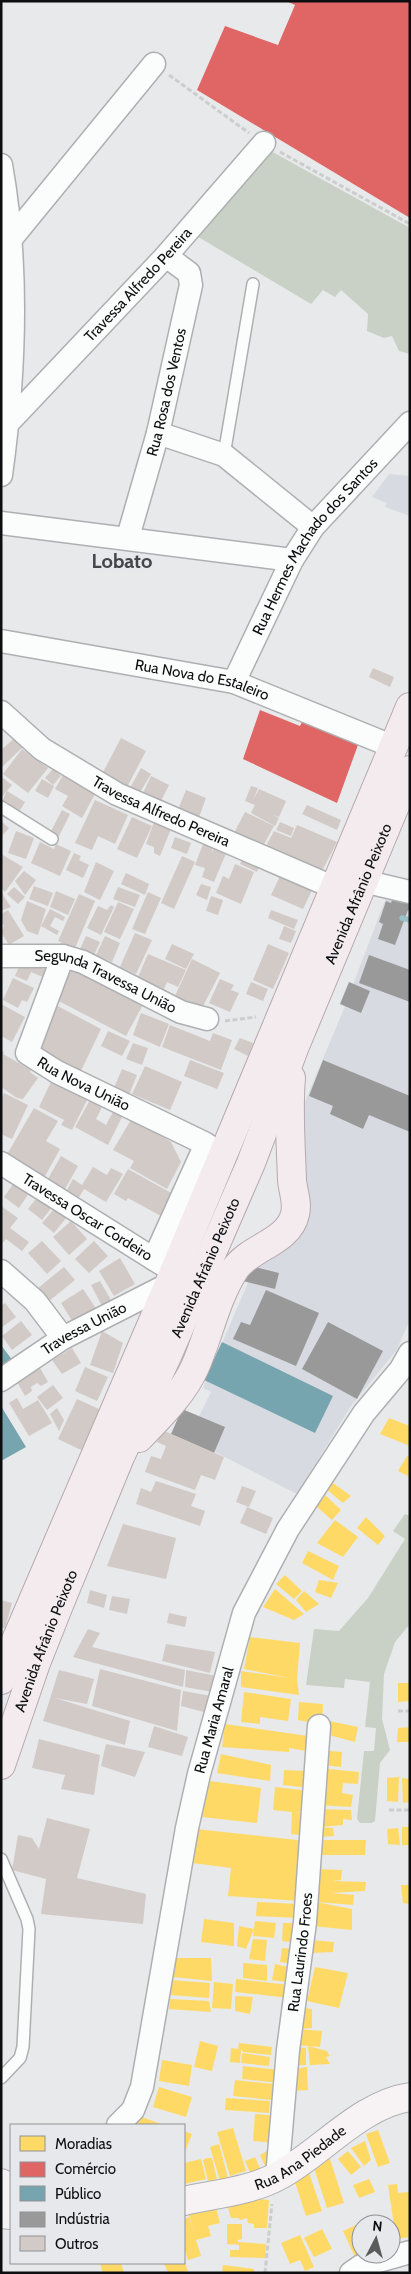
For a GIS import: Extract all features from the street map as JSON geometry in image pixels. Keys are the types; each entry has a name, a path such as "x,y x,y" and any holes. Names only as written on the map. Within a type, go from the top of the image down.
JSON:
{"main road":[{"name":"Avenida Afrânio Peixoto","path":"1,1680 212,1156 288,998 410,707"},
{"name":"Avenida Afrânio Peixoto","path":"1,1765 36,1663 120,1457 172,1345 251,1163 295,1046 410,770"},
{"path":"120,1457 187,1382 195,1368 227,1283 237,1266 244,1259 279,1236 293,1220 296,1202 293,1186 289,1104 295,1046"},
{"path":"212,1156 228,1164 271,1164 280,1169 293,1186"},
{"name":"Rua Ana Piedade","path":"185,2201 258,2185 275,2188 378,2107 410,2097"}],"street":[{"path":"10,240 154,64"},
{"name":"Travessa Alfredo Pereira","path":"8,423 166,256 264,143"},
{"path":"1,165 10,240 12,360 8,423 1,475"},
{"name":"Rua Rosa dos Ventos","path":"128,537 158,433 191,285 189,273 166,256"},
{"name":"Rua Hermes Machado dos Santos","path":"234,682 292,560 314,527 410,423"},
{"path":"158,433 224,455 314,527"},
{"path":"1,522 46,530 128,537 292,560"},
{"name":"Rua Nova do Estaleiro","path":"1,641 234,682 394,747"},
{"name":"Travessa Alfredo Pereira","path":"1,712 42,749 117,794 335,888"},
{"path":"363,881 410,892"},
{"name":"Segunda Travessa União","path":"1,956 63,956 83,962 181,1012 207,1019"},
{"name":"Rua Nova União","path":"63,956 29,1042 27,1053 57,1072 212,1156"},
{"name":"Travessa Oscar Cordeiro","path":"1,1163 166,1272"},
{"path":"1,1271 35,1302 63,1338"},
{"name":"Travessa União","path":"1,1380 166,1272"},
{"name":"Rua Maria Amaral","path":"119,2124 133,2110 142,2087 187,1828 199,1774 244,1613 288,1529 364,1413 401,1369 410,1353"},
{"name":"Rua Laurindo Froes","path":"275,2188 288,2050 306,1922 319,1726"},
{"path":"357,2271 410,2252"}],"lane":[{"path":"224,455 253,284"},
{"path":"1,807 52,839"},
{"path":"1,1859 27,1919 28,1929 23,2047 20,2058 1,2078"}],"path":[{"path":"207,1019 248,1019 270,1013 288,998"},
{"path":"398,1711 410,1711"},
{"path":"388,1810 410,1810"},
{"path":"265,2273 275,2188"}],"shaded area":[{"path":"269,150 410,228 410,354 399,351 392,336 384,338 367,331 368,314 341,290 335,297 323,290 311,304 195,235"},
{"path":"389,474 410,476 410,516 385,507 387,503 372,497"},
{"path":"387,895 410,901 410,1320 396,1351 351,1406 297,1494 188,1438 211,1392 203,1388 255,1266 284,1247 301,1111 343,1011"},
{"path":"405,1514 410,1516 410,1624 395,1642 384,1674 382,1719 390,1750 380,1763 375,1821 372,1823 360,1823 357,1819 364,1751 374,1751 376,1728 365,1727 370,1682 345,1679 344,1688 306,1685 314,1629 339,1631 368,1598 405,1539 393,1531"}],"building: Moradias":[{"path":"389,1418 410,1426 410,1446 380,1434"},
{"path":"407,1456 410,1457 410,1477 398,1471"},
{"path":"333,1483 351,1496 343,1503 326,1489"},
{"path":"325,1495 341,1510 332,1520 317,1507"},
{"path":"366,1517 385,1536 378,1545 357,1528"},
{"path":"335,1520 358,1537 343,1557 317,1543"},
{"path":"308,1551 339,1566 333,1580 302,1563"},
{"path":"285,1575 302,1591 294,1599 276,1584"},
{"path":"319,1580 338,1583 331,1598 315,1592"},
{"path":"275,1589 304,1614 294,1620 263,1607"},
{"path":"304,1591 319,1604 306,1612 296,1600"},
{"path":"250,1637 300,1643 297,1679 299,1695 241,1687 241,1671 290,1678 244,1669"},
{"path":"398,1683 410,1683 410,1701 398,1702"},
{"path":"244,1692 291,1699 288,1721 260,1717 260,1724 241,1722"},
{"path":"299,1702 323,1704 322,1725 298,1720"},
{"path":"329,1721 358,1727 355,1742 325,1734"},
{"path":"225,1724 315,1737 312,1752 289,1748 289,1752 222,1747"},
{"path":"410,1727 409,1742 397,1742 398,1728"},
{"path":"321,1750 342,1752 341,1767 323,1765"},
{"path":"221,1754 271,1765 270,1781 217,1773"},
{"path":"319,1768 359,1772 358,1784 343,1783 342,1793 353,1795 351,1807 318,1805"},
{"path":"284,1770 307,1771 309,1788 283,1785"},
{"path":"399,1777 398,1802 387,1801 387,1778"},
{"path":"402,1778 410,1779 410,1802 403,1803"},
{"path":"210,1781 261,1788 257,1823 202,1817"},
{"path":"275,1787 310,1791 313,1813 295,1812 309,1814 308,1836 291,1834 292,1812 273,1810"},
{"path":"318,1809 351,1810 352,1820 343,1819 343,1825 320,1827"},
{"path":"317,1827 333,1828 334,1836 316,1837"},
{"path":"402,1827 410,1827 410,1845 402,1845"},
{"path":"398,1828 400,1845 388,1844 387,1829"},
{"path":"196,1829 306,1841 300,1901 228,1896 231,1868 192,1863"},
{"path":"317,1840 366,1840 365,1855 316,1855"},
{"path":"315,1869 342,1870 341,1880 333,1881 366,1882 365,1891 331,1893 354,1895 353,1905 316,1902"},
{"path":"401,1885 410,1885 410,1904 403,1903"},
{"path":"257,1902 299,1904 297,1918 256,1916"},
{"path":"316,1902 352,1909 352,1930 312,1926"},
{"path":"204,1919 234,1923 234,1946 201,1942"},
{"path":"255,1921 276,1923 274,1938 253,1936"},
{"path":"283,1923 299,1923 298,1943 282,1941"},
{"path":"239,1926 254,1929 246,1949 237,1946"},
{"path":"253,1939 267,1940 265,1961 249,1959"},
{"path":"312,1940 334,1942 333,1952 312,1953"},
{"path":"282,1948 296,1949 295,1964 280,1962"},
{"path":"176,1958 211,1958 212,1981 173,1977"},
{"path":"243,1963 267,1965 267,1981 243,1978"},
{"path":"275,1964 292,1968 292,1983 272,1980"},
{"path":"315,1967 348,1973 339,2008 307,2001"},
{"path":"236,1979 290,1985 289,1998 235,1992"},
{"path":"171,1980 210,1983 209,1998 170,1995"},
{"path":"214,1982 233,1984 231,2009 212,2008"},
{"path":"235,1996 253,1997 250,2014 235,2011"},
{"path":"170,1999 209,2001 211,2012 169,2009"},
{"path":"298,2007 312,2009 312,2028 299,2029"},
{"path":"297,2029 322,2031 320,2047 295,2045"},
{"path":"200,2041 218,2046 212,2071 194,2067"},
{"path":"239,2043 272,2047 271,2055 243,2052 241,2049 240,2063 230,2062 231,2048 238,2049"},
{"path":"308,2046 327,2051 330,2056 326,2057 330,2064 310,2065"},
{"path":"291,2047 306,2048 306,2065 292,2066"},
{"path":"242,2053 270,2057 269,2066 241,2063"},
{"path":"162,2060 192,2065 189,2086 159,2081"},
{"path":"243,2066 280,2070 279,2083 242,2079"},
{"path":"307,2067 308,2090 292,2091 293,2069"},
{"path":"235,2080 274,2084 272,2100 233,2096"},
{"path":"159,2087 192,2097 186,2117 153,2107"},
{"path":"226,2098 270,2101 269,2113 225,2110"},
{"path":"255,2114 279,2116 276,2143 253,2141"},
{"path":"139,2116 161,2124 136,2124"},
{"path":"233,2128 246,2171 230,2176 217,2132"},
{"path":"378,2130 390,2163 378,2167 366,2134"},
{"path":"185,2131 192,2134 185,2152"},
{"path":"365,2141 371,2160 364,2166 351,2148"},
{"path":"219,2144 228,2178 220,2181 210,2147"},
{"path":"267,2151 273,2162 265,2166 260,2155"},
{"path":"348,2151 361,2167 351,2175 338,2159"},
{"path":"255,2157 262,2173 252,2177 245,2161"},
{"path":"212,2158 217,2179 208,2181 203,2160"},
{"path":"201,2159 206,2179 185,2184 185,2163"},
{"path":"330,2159 344,2203 327,2208 313,2165"},
{"path":"309,2173 322,2211 306,2216 294,2179"},
{"path":"369,2179 375,2192 359,2198 353,2185"},
{"path":"397,2184 398,2193 410,2192 410,2237 401,2238 401,2214 392,2214 388,2185"},
{"path":"246,2198 269,2200 267,2228 254,2228 254,2224 248,2223 247,2218 240,2220 239,2218 231,2218 227,2204"},
{"path":"216,2208 220,2223 208,2226 211,2236 196,2240 201,2256 188,2260 185,2250 185,2219 189,2217 194,2233 189,2215"},
{"path":"227,2224 242,2224 242,2239 238,2240 238,2242 266,2244 265,2258 230,2257 230,2250 239,2250 239,2245 227,2244"},
{"path":"351,2227 351,2248 343,2231"},
{"path":"322,2229 332,2249 314,2257 304,2238"},
{"path":"300,2235 314,2267 305,2271 300,2260 290,2264 281,2243"},
{"path":"185,2263 188,2271 168,2273 164,2264"},
{"path":"100,2264 121,2264 124,2273 103,2273"},
{"path":"223,2265 254,2269 254,2273 227,2273 222,2271"}],"building: Comércio":[{"path":"286,1 410,1 410,218 197,90 225,26 278,45 295,5"},
{"path":"260,710 300,726 303,720 359,742 337,803 243,759"}],"building: Público":[{"path":"222,1342 333,1396 315,1433 204,1380"},
{"path":"1,1345 13,1361 1,1370"},
{"path":"1,1406 26,1447 1,1461"}],"building: Indústria":[{"path":"395,892 410,897 410,911 408,910 395,945 378,939 383,924 379,922 386,901 391,903"},
{"path":"369,955 410,970 410,1002 359,983"},
{"path":"349,982 370,991 361,1013 340,1004"},
{"path":"323,1060 410,1096 410,1132 369,1115 363,1129 330,1114 333,1106 309,1096"},
{"path":"251,1266 279,1273 275,1289 243,1281"},
{"path":"266,1290 319,1313 296,1366 233,1339 241,1322 250,1325"},
{"path":"328,1322 383,1351 357,1399 302,1369"},
{"path":"182,1409 225,1427 214,1453 171,1434"}],"building: Outros":[{"path":"373,668 394,677 390,687 369,677"},
{"path":"16,737 24,746 1,768 1,750"},
{"path":"121,738 146,751 126,789 101,776"},
{"path":"22,749 48,768 28,793 3,774"},
{"path":"141,768 151,774 139,794 130,788"},
{"path":"53,769 61,776 53,785 45,778"},
{"path":"63,775 95,794 82,818 62,806 68,796 55,789"},
{"path":"151,776 169,785 160,803 142,795"},
{"path":"3,778 12,785 1,798 1,781"},
{"path":"42,779 54,786 48,798 35,791"},
{"path":"251,786 258,788 253,800 259,789 286,801 279,817 273,815 279,818 275,826 251,813 255,805 245,801"},
{"path":"186,790 206,798 198,820 177,812"},
{"path":"7,791 25,802 19,812 2,801"},
{"path":"95,800 128,815 115,844 98,836 92,850 75,843"},
{"path":"307,805 341,820 337,830 302,814"},
{"path":"62,810 70,814 58,838 50,833"},
{"path":"245,812 274,826 263,846 233,835"},
{"path":"132,817 152,826 137,858 117,849"},
{"path":"1,821 9,828 1,837"},
{"path":"154,822 171,829 160,856 154,853 154,847 146,844"},
{"path":"280,822 294,828 291,836 276,830"},
{"path":"297,825 337,842 322,871 265,848 274,831 291,838"},
{"path":"16,831 34,838 26,859 8,853"},
{"path":"175,837 191,843 187,854 171,848"},
{"path":"40,842 54,849 56,844 71,851 60,876 31,863"},
{"path":"203,844 213,848 211,854 215,846 227,851 214,882 202,877 205,868 195,865"},
{"path":"74,853 81,856 79,860 89,865 83,878 66,870"},
{"path":"1,854 23,867 5,892 1,887"},
{"path":"182,856 195,862 174,909 161,903"},
{"path":"244,856 260,864 257,872 240,864"},
{"path":"96,862 114,871 100,900 84,892"},
{"path":"235,864 254,872 241,904 216,893 223,876 229,879"},
{"path":"24,871 36,880 25,895 15,881"},
{"path":"126,873 149,884 145,895 121,884"},
{"path":"280,876 312,890 303,909 271,895"},
{"path":"201,884 211,887 207,900 196,895"},
{"path":"34,886 53,893 48,906 29,899"},
{"path":"14,887 25,897 18,904 7,894"},
{"path":"118,887 140,895 135,907 113,899"},
{"path":"56,891 75,899 68,915 50,907"},
{"path":"1,892 11,907 1,911"},
{"path":"148,892 161,898 145,934 132,929"},
{"path":"79,894 95,901 75,948 58,941"},
{"path":"211,896 223,900 218,915 206,911"},
{"path":"27,901 46,909 38,935 27,931 21,920"},
{"path":"118,902 134,909 120,939 104,932"},
{"path":"111,905 114,907 101,935 87,928 98,906 107,910"},
{"path":"50,909 65,917 63,921 55,917 50,926 59,931 57,935 41,926"},
{"path":"8,910 24,936 9,945 1,932 4,926 1,921 1,914"},
{"path":"271,910 298,920 294,929 268,918"},
{"path":"284,926 296,931 291,943 279,939"},
{"path":"135,933 152,940 136,974 120,967"},
{"path":"86,936 100,942 94,955 80,949"},
{"path":"105,936 120,943 112,962 96,955"},
{"path":"172,944 194,954 186,969 165,959"},
{"path":"268,944 289,953 273,989 253,980"},
{"path":"148,954 186,970 178,987 167,982 164,989 138,977"},
{"path":"22,959 46,970 43,977 31,972 27,981 15,976"},
{"path":"192,959 220,973 202,1008 175,996"},
{"path":"71,960 146,999 126,1036 51,997"},
{"path":"13,978 34,988 27,1002 22,1000 18,1008 3,1000"},
{"path":"220,979 234,985 231,990 239,993 230,1012 209,1003"},
{"path":"251,982 268,989 263,1001 246,994"},
{"path":"52,1003 101,1029 79,1075 31,1049"},
{"path":"1,1004 25,1017 12,1042 1,1036"},
{"path":"141,1013 169,1024 160,1047 133,1035"},
{"path":"170,1025 210,1041 213,1033 232,1040 221,1070 162,1047"},
{"path":"108,1031 130,1041 122,1056 101,1046"},
{"path":"240,1038 253,1043 248,1056 234,1049"},
{"path":"133,1043 148,1048 142,1065 126,1059"},
{"path":"1,1050 4,1052 3,1054 31,1070 30,1072 38,1078 23,1099 17,1098 1,1087"},
{"path":"190,1060 224,1073 217,1089 184,1076"},
{"path":"145,1066 182,1082 170,1110 132,1094"},
{"path":"122,1069 137,1075 129,1095 114,1088"},
{"path":"51,1082 87,1100 72,1130 61,1125 64,1120 39,1107"},
{"path":"4,1093 28,1105 12,1139 1,1134 1,1099"},
{"path":"90,1100 102,1107 96,1119 106,1125 114,1110 123,1115 108,1145 75,1127"},
{"path":"34,1108 58,1121 46,1141 60,1149 43,1180 5,1158"},
{"path":"132,1118 171,1142 181,1162 167,1189 130,1168 134,1161 113,1150"},
{"path":"61,1156 78,1166 61,1196 45,1184"},
{"path":"93,1167 107,1175 111,1168 123,1174 106,1202 84,1189 76,1202 64,1195 73,1179 82,1185"},
{"path":"128,1169 173,1194 161,1216 128,1198 126,1201 114,1194"},
{"path":"18,1177 33,1187 19,1208 4,1197"},
{"path":"42,1191 56,1202 42,1220 28,1209"},
{"path":"1,1206 18,1218 10,1228 29,1242 22,1251 6,1239 1,1245"},
{"path":"55,1208 67,1217 54,1233 42,1223"},
{"path":"71,1221 87,1239 69,1255 53,1237"},
{"path":"42,1241 61,1261 47,1274 28,1253"},
{"path":"94,1241 108,1256 89,1273 75,1259"},
{"path":"120,1258 135,1284 114,1296 99,1271"},
{"path":"64,1267 75,1280 49,1301 38,1288"},
{"path":"100,1281 111,1300 102,1306 91,1285"},
{"path":"83,1289 97,1310 74,1324 61,1303"},
{"path":"5,1303 16,1317 1,1328 1,1306"},
{"path":"21,1321 32,1335 12,1350 2,1336"},
{"path":"102,1331 123,1343 113,1373 90,1365"},
{"path":"72,1348 81,1363 62,1374 52,1360"},
{"path":"85,1367 108,1377 97,1401 75,1391"},
{"path":"40,1368 48,1382 41,1386 37,1383 31,1387 32,1391 25,1396 17,1382"},
{"path":"53,1385 63,1398 47,1410 37,1397"},
{"path":"17,1398 23,1409 38,1400 52,1423 29,1436 9,1403"},
{"path":"77,1399 101,1410 83,1451 58,1439"},
{"path":"57,1408 64,1420 59,1431 50,1414"},
{"path":"162,1430 224,1457 215,1480 201,1475 195,1490 145,1472 151,1456 161,1459 166,1446 157,1442"},
{"path":"156,1481 196,1494 191,1506 205,1511 200,1526 136,1504 141,1488 151,1492"},
{"path":"242,1486 256,1491 249,1507 236,1502"},
{"path":"247,1507 273,1518 266,1534 240,1523"},
{"path":"123,1524 176,1538 166,1579 107,1566"},
{"path":"90,1590 107,1595 104,1608 87,1603"},
{"path":"112,1596 130,1599 127,1614 109,1610"},
{"path":"1,1600 12,1603 5,1628 1,1627"},
{"path":"169,1613 187,1617 185,1627 167,1623"},
{"path":"88,1629 100,1633 92,1647 185,1670 183,1687 73,1657"},
{"path":"166,1644 215,1652 210,1673 162,1661"},
{"path":"100,1669 181,1690 177,1731 92,1706"},
{"path":"59,1670 94,1679 87,1704 55,1698 130,1721 125,1745 43,1721"},
{"path":"186,1670 222,1677 218,1693 185,1687"},
{"path":"183,1691 217,1697 215,1715 181,1706"},
{"path":"154,1726 188,1737 182,1756 148,1747"},
{"path":"39,1739 100,1755 94,1795 61,1789 65,1775 32,1768"},
{"path":"106,1744 145,1752 135,1777 101,1766"},
{"path":"47,1818 90,1829 77,1878 146,1894 143,1924 41,1914 46,1879 12,1870 18,1835 32,1838 39,1849"}],"waterway":[{"path":"402,918 410,920"}],"district":[{"name":"Lobato","path":"122,561"}]}
